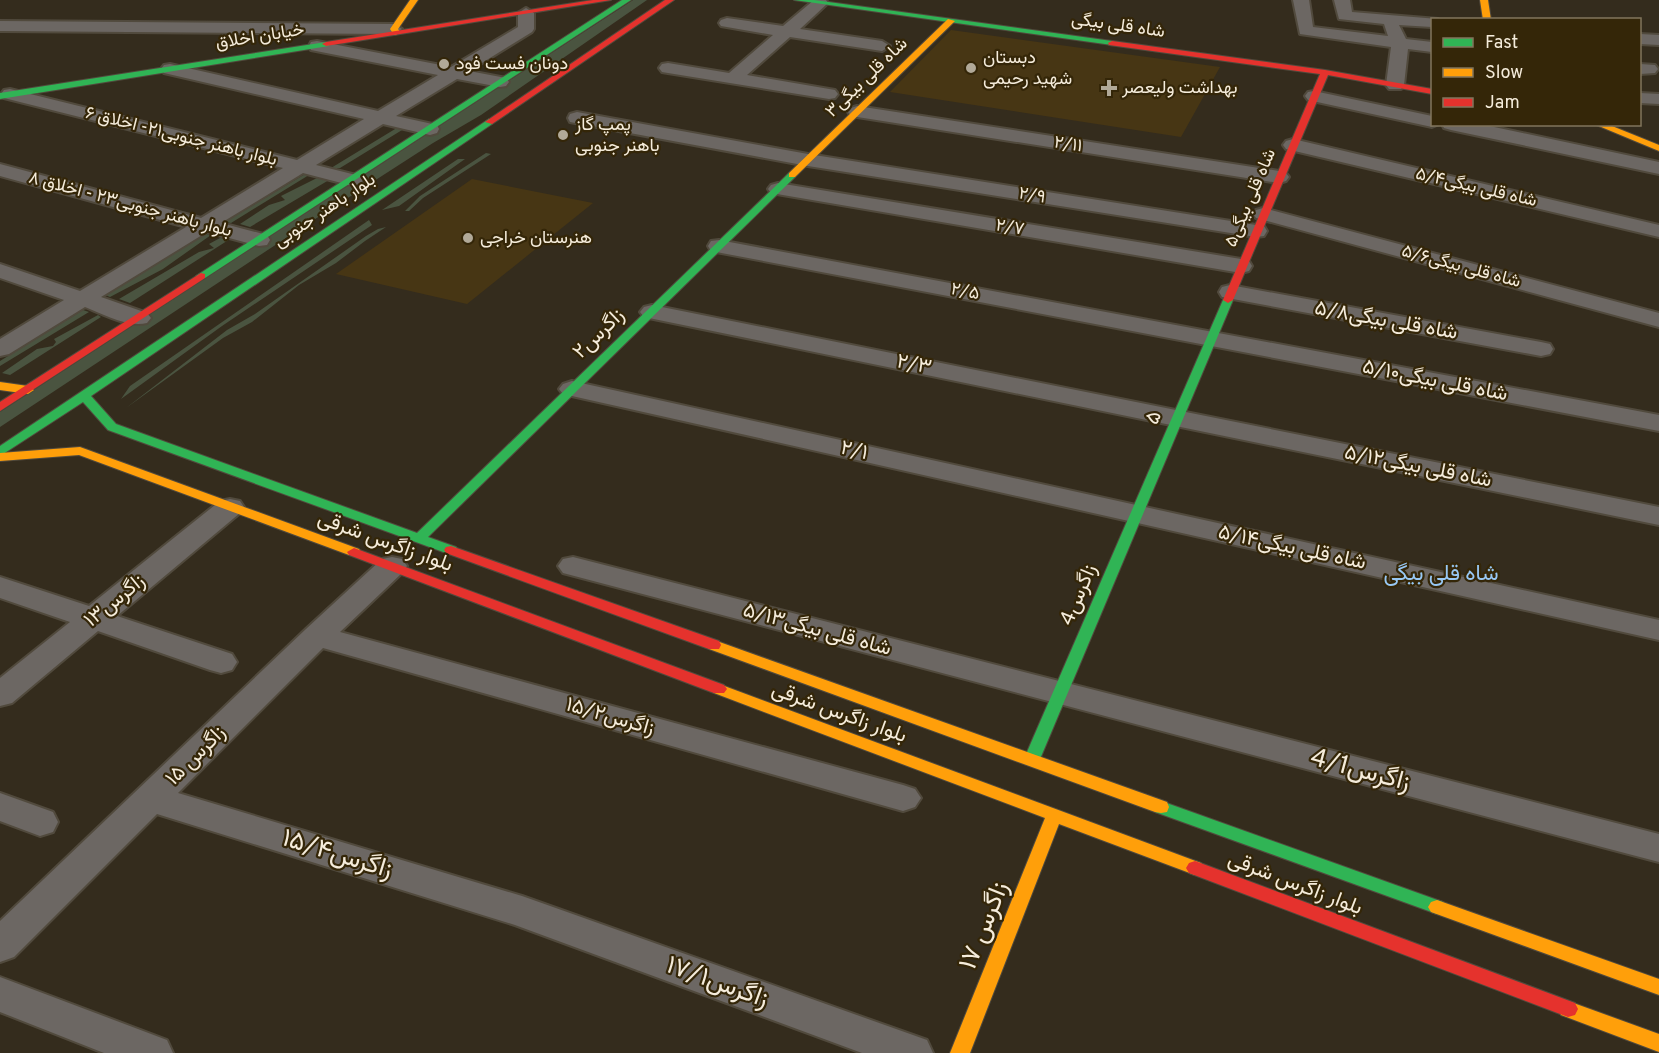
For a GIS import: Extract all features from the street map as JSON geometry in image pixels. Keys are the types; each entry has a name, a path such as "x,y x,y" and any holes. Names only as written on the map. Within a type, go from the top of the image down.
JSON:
{"main road":[{"path":"396,31 414,0"},
{"path":"526,13 607,0"},
{"name":"بلوار باهنر جنوبی","path":"0,407 627,0"},
{"name":"بلوار باهنر جنوبی","path":"0,452 670,0"},
{"name":"شاه قلی بیگی","path":"798,0 1325,72 1431,92"},
{"path":"1484,0 1487,18"},
{"path":"526,13 561,16 584,28"},
{"name":"خیابان اخلاق","path":"72,84 317,46 396,31 526,13"},
{"name":"شاه قلی بیگی۳","path":"808,160 951,21"},
{"name":"شاه قلی بیگی۵","path":"1210,338 1325,72"},
{"path":"1603,126 1659,148"},
{"name":"زاگرس۲","path":"419,538 808,160"},
{"name":"۵","path":"1136,514 1210,338"},
{"path":"0,386 28,390"},
{"name":"بلوار زاگرس شرقی","path":"84,396 112,427 419,538 701,651 1032,759 1541,949 1659,987"},
{"path":"80,451 79,444 89,434 112,427"},
{"name":"بلوار زاگرس شرقی","path":"0,457 80,451 1054,816 1534,990 1659,1043"},
{"name":"زاگرس4","path":"1032,759 1136,514"},
{"path":"680,676 701,651"},
{"name":"زاگرس ۱۷","path":"960,1053 1054,816"}],"street":[{"path":"1301,0 1306,31 1431,47"},
{"path":"1342,0 1345,15 1389,20 1431,21"},
{"path":"1385,2 1389,20 1400,43 1395,85"},
{"path":"732,78 820,3"},
{"path":"0,349 526,29 526,13"},
{"path":"727,23 882,45"},
{"path":"0,26 396,31"},
{"path":"1641,39 1659,40"},
{"path":"317,46 500,82"},
{"path":"668,68 829,94"},
{"path":"170,69 383,116 430,129"},
{"path":"3,91 72,84"},
{"name":"بلوار باهنر جنوبی۲۱- اخلاق ۶","path":"3,91 353,180"},
{"path":"1314,96 1431,121"},
{"path":"1641,98 1659,99"},
{"name":"۲/۱۱","path":"857,112 1279,177"},
{"name":"۲/۹","path":"577,118 808,160 1260,223"},
{"path":"1460,126 1659,168"},
{"name":"شاه قلی بیگی۵/۴","path":"1293,145 1659,231"},
{"name":"بلوار باهنر جنوبی۲۳ - اخلاق ۸","path":"0,170 259,240"},
{"name":"۲/۷","path":"778,189 1241,266"},
{"name":"شاه قلی بیگی۵/۶","path":"1260,223 1659,320"},
{"name":"۲/۵","path":"719,246 1210,338"},
{"path":"0,271 139,318"},
{"name":"شاه قلی بیگی۵/۸","path":"1230,292 1541,349"},
{"name":"۲/۳","path":"652,312 1177,418"},
{"name":"شاه قلی بیگی۵/۱۰","path":"1210,338 1659,423"},
{"name":"۲/۱","path":"572,389 1136,514"},
{"name":"شاه قلی بیگی۵/۱۲","path":"1177,418 1659,516"},
{"name":"زاگرس۱۳","path":"0,695 230,507"},
{"name":"شاه قلی بیگی۵/۱۴","path":"1136,514 1659,630"},
{"name":"زاگرس ۱۵","path":"0,946 317,636 392,566"},
{"name":"شاه قلی بیگی۵/۱۳","path":"573,566 1060,693"},
{"path":"0,586 221,662"},
{"name":"زاگرس۱۵/۲","path":"317,636 903,798"},
{"name":"4/1زاگرس","path":"1060,693 1659,848"},
{"name":"زاگرس۱۵/۴","path":"152,799 522,912"},
{"path":"0,806 40,822"},
{"name":"زاگرس۱۷/۱","path":"522,912 912,1053"},
{"path":"0,994 152,1053"}],"shaded area":[{"name":"بهداشت ولیعصر","path":"951,30 1220,67 1181,137 890,92"},
{"name":"هنرستان خراجی","path":"472,179 593,203 467,304 336,274"}],"green space":[{"path":"633,0 647,0 481,115 433,143 295,232 0,427 0,412"},
{"path":"400,126 407,127 340,168 331,168"},
{"path":"486,153 491,154 423,198 409,211 405,211 420,196"},
{"path":"458,159 465,159 399,206 382,210"},
{"path":"305,174 309,175 231,223 225,222"},
{"path":"317,178 329,180 250,227 240,224 269,205 285,200 281,196"},
{"path":"369,220 372,225 222,326 121,399 130,386"},
{"path":"386,227 336,263 299,285 252,322 223,338 126,408 227,330 255,314 366,236"},
{"path":"206,234 211,235 163,269 110,297 105,295"},
{"path":"220,238 230,239 130,303 119,299 199,252 214,248 209,244"},
{"path":"83,310 89,312 0,366 0,361"},
{"path":"98,315 101,317 10,375 2,373 37,349 53,346 56,342 54,339"}],"traffic: fast":[{"path":"201,276 627,0"},
{"path":"798,0 1112,43"},
{"path":"0,96 326,44"},
{"path":"0,452 489,122"},
{"path":"419,538 792,175"},
{"path":"1032,759 1228,300"},
{"path":"84,396 112,427 451,550"},
{"path":"1161,807 1437,907"}],"traffic: slow":[{"path":"397,33 394,29 414,0"},
{"path":"1484,0 1487,18"},
{"path":"792,175 951,21"},
{"path":"1603,126 1659,148"},
{"path":"0,386 28,390"},
{"path":"0,457 80,451 354,552"},
{"path":"714,645 1161,807"},
{"path":"719,689 1195,868"},
{"path":"960,1053 1054,816"},
{"path":"1437,907 1659,987"},
{"path":"1568,1009 1659,1043"}],"traffic: jam":[{"path":"326,44 607,0"},
{"path":"489,122 670,0"},
{"path":"1112,43 1325,72 1431,92"},
{"path":"1228,300 1325,72"},
{"path":"0,407 201,276"},
{"path":"451,550 714,645"},
{"path":"354,552 719,689"},
{"path":"1195,868 1568,1009"}],"place":[{"name":"دونان فست فود","path":"444,64"},
{"name":"دبستان شهید رحیمی","path":"971,68"},
{"name":"بهداشت ولیعصر","path":"1109,88"},
{"name":"پمپ گاز باهنر جنوبی","path":"563,135"},
{"name":"هنرستان خراجی","path":"468,238"}],"district":[{"name":"شاه قلی بیگی","path":"1441,574"}]}
